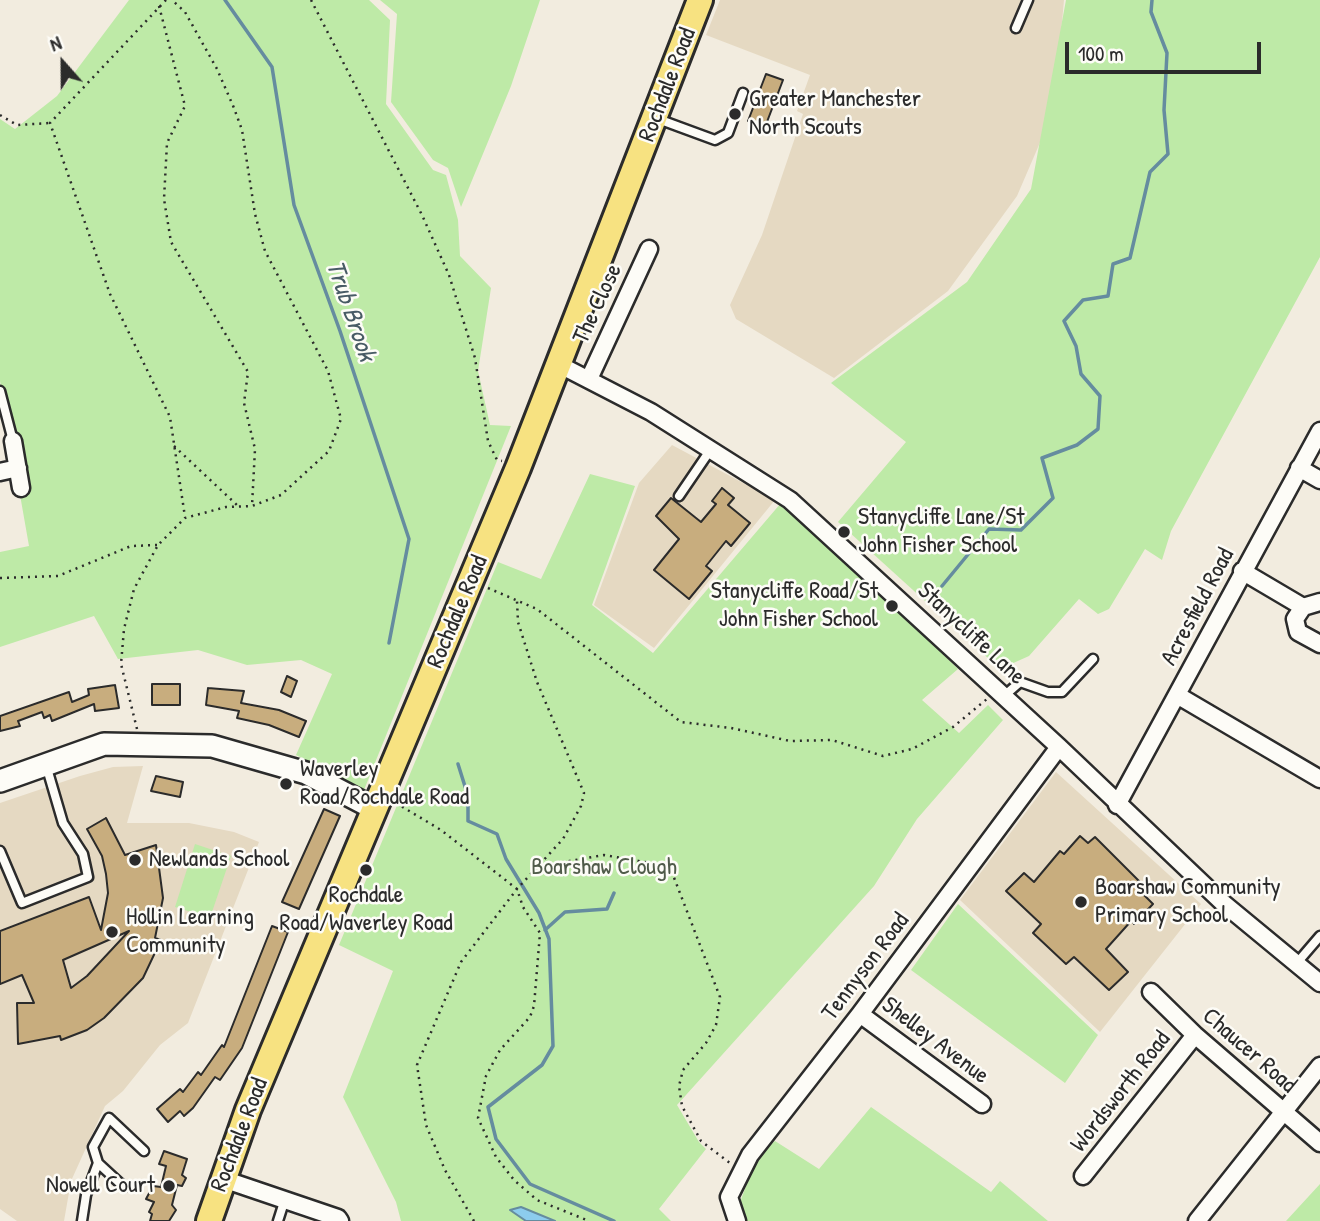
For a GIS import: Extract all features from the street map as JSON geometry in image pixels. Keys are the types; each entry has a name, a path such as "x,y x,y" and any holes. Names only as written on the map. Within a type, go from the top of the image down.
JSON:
{"main road":[{"name":"Rochdale Road","path":"209,1221 248,1110 471,580 700,0"}],"street":[{"name":"The Close","path":"589,379 649,249"},
{"name":"Stanycliffe Lane","path":"558,364 651,412 790,500 1001,693 1223,903 1320,984"},
{"name":"Acresfield Road","path":"1117,805 1320,432"},
{"path":"13,441 21,488"},
{"path":"0,472 18,468"},
{"path":"1299,468 1320,481"},
{"path":"1242,571 1303,607"},
{"path":"1320,602 1303,607 1295,619 1298,632 1320,644"},
{"path":"1177,695 1320,779"},
{"path":"0,781 104,744 212,746 306,773 376,801"},
{"name":"Tennyson Road","path":"737,1221 729,1197 750,1155 860,1014 1059,747"},
{"name":"Chaucer Road","path":"1151,992 1195,1035 1320,1143"},
{"name":"Shelley Avenue","path":"860,1014 982,1104"},
{"name":"Wordsworth Road","path":"1083,1176 1195,1035"},
{"path":"1197,1221 1320,1066"},
{"path":"223,1179 338,1217 340,1221"}],"lane":[{"path":"1016,28 1028,0"},
{"path":"655,118 715,140 728,133 743,93"},
{"path":"0,391 13,441"},
{"path":"679,496 711,449"},
{"path":"1001,693 1020,682 1048,692 1062,692 1093,659"},
{"path":"0,851 22,903 88,877 83,853 63,823 46,765"},
{"path":"1296,964 1320,936"},
{"path":"124,1187 98,1163 93,1147 109,1118 144,1151"},
{"path":"82,1221 86,1195 98,1163"},
{"path":"278,1221 285,1199"}],"path":[{"path":"0,115 17,125 50,123 166,0"},
{"path":"138,745 133,710 121,664 134,589 158,545 185,518 239,506 252,506 281,495 329,452 341,419 328,371 265,251 255,214 242,130 234,108 217,69 185,12 172,0"},
{"path":"311,0 422,215 449,275 475,358 488,441 497,460"},
{"path":"159,6 185,106 167,143 164,200 171,242 248,372 244,403 255,449 252,506"},
{"path":"50,123 110,294 170,417 185,518"},
{"path":"174,446 239,506"},
{"path":"0,578 58,576 131,546 158,545"},
{"path":"471,580 537,609 681,722 731,728 790,741 832,740 883,756 912,749 953,727 1001,693"},
{"path":"474,1221 445,1170 426,1125 417,1065 461,962 517,889 563,839 581,806 584,793 537,682 518,622 517,601"},
{"path":"376,801 441,830 517,889 523,907 540,933 534,1006 530,1017 500,1050 486,1076 478,1118 496,1157 514,1180 537,1200 589,1221"},
{"path":"541,866 604,855 656,864 673,875 720,997 716,1025 706,1044 683,1070 678,1086 682,1106 701,1141 741,1171"}],"shaded area":[{"path":"720,0 1064,0 1054,110 1017,196 948,291 834,378 736,319 730,305 762,235 803,114 797,111 810,75 706,35"},
{"path":"672,445 775,500 654,648 594,605 639,483"},
{"name":"Hollin Learning Community","path":"143,766 127,823 189,823 234,832 259,842 188,1023 160,1045 123,1091 105,1106 71,1181 64,1221 17,1221 0,1209 0,803 113,767"},
{"name":"Boarshaw Community Primary School","path":"1056,772 1201,904 1100,1032 960,900"}],"green space":[{"path":"129,0 369,0 390,20 386,104 433,170 446,175 458,220 460,256 491,288 478,371 490,425 511,426 364,790 296,755 332,674 301,660 247,665 198,650 118,659 94,616 0,647 0,552 29,546 0,381 0,119 15,129 57,96"},
{"path":"380,0 540,0 511,86 461,207 448,168 433,160 391,102 397,14"},
{"path":"1066,0 1320,0 1320,257 1171,531 1162,560 1145,549 1109,609 1098,614 1079,599 1029,656 1000,669 838,522 906,442 831,383 967,282 1031,189"},
{"name":"Boarshaw Clough","path":"590,474 635,486 592,605 653,653 781,503 880,591 958,669 922,700 959,733 988,705 1003,720 917,819 874,886 677,1105 706,1149 659,1209 671,1221 401,1221 396,1202 343,1097 393,971 339,945 498,562 541,579"},
{"path":"195,844 231,856 210,918 175,907"},
{"path":"958,904 1098,1035 1065,1083 911,970"},
{"path":"871,1107 991,1192 1000,1181 1048,1221 745,1221 739,1205 757,1156 775,1141 819,1169"},
{"path":"1320,1184 1320,1221 1286,1221"}],"water":[{"path":"521,1207 555,1221 526,1221 510,1210"}],"building":[{"path":"766,74 783,80 765,127 748,121"},
{"path":"722,488 734,498 728,505 750,523 731,546 726,541 706,566 712,571 689,599 654,570 679,539 656,516 671,498 701,522 716,504 712,501"},
{"path":"287,676 297,681 291,697 281,692"},
{"path":"152,684 180,684 180,705 152,705"},
{"path":"115,685 119,708 95,711 94,704 52,721 50,715 44,718 42,712 18,721 20,726 0,731 0,716 69,692 72,702 89,695 88,689"},
{"path":"208,688 244,691 241,703 279,710 306,721 299,737 269,725 237,718 239,711 206,705"},
{"path":"156,776 183,782 180,797 151,791"},
{"path":"324,809 340,816 299,909 282,902"},
{"path":"106,818 125,855 156,845 163,898 155,938 161,940 143,978 104,1018 87,1030 61,1040 60,1036 18,1044 17,1003 34,1003 22,975 0,984 0,931 89,897 101,930 108,893 106,874 102,856 87,829","holes":["129,931 87,976 71,988 63,960"]},
{"path":"1080,836 1088,843 1095,837 1140,882 1135,886 1153,904 1134,924 1132,920 1106,949 1128,972 1109,990 1074,957 1066,964 1033,933 1041,924 1006,891 1024,873 1034,882 1060,851 1064,854"},
{"path":"272,926 288,932 242,1048 220,1080 215,1077 193,1108 184,1116 180,1111 168,1122 157,1109 180,1089 183,1092 198,1072 201,1075 222,1045 224,1047"},
{"name":"Nowell Court","path":"164,1151 187,1159 182,1175 186,1178 182,1186 177,1185 172,1205 176,1210 169,1221 150,1221 152,1214 149,1212 154,1202 146,1199 153,1186 161,1187 166,1166 159,1164"}],"waterway":[{"name":"Trub Brook","path":"225,0 272,67 294,205 340,331 409,539 389,643"},
{"path":"942,586 989,529 1021,530 1053,498 1042,458 1077,445 1098,429 1100,396 1081,374 1076,346 1064,321 1083,300 1108,296 1113,264 1130,258 1150,172 1168,154 1164,110 1167,53 1151,12 1152,0"},
{"path":"458,764 468,796 468,821 497,834 506,859 539,913 549,939 553,1046 542,1065 488,1107 496,1139 530,1184 614,1221"},
{"path":"545,930 565,912 607,909 614,893"}],"place":[{"name":"Greater Manchester North Scouts","path":"735,114"},
{"name":"Stanycliffe Lane/St John Fisher School","path":"844,532"},
{"name":"Stanycliffe Road/St John Fisher School","path":"892,606"},
{"name":"Waverley Road/Rochdale Road","path":"286,784"},
{"name":"Newlands School","path":"135,860"},
{"name":"Rochdale Road/Waverley Road","path":"366,870"},
{"name":"Boarshaw Community Primary School","path":"1081,902"},
{"name":"Hollin Learning Community","path":"112,932"},
{"name":"Nowell Court","path":"169,1186"}]}
